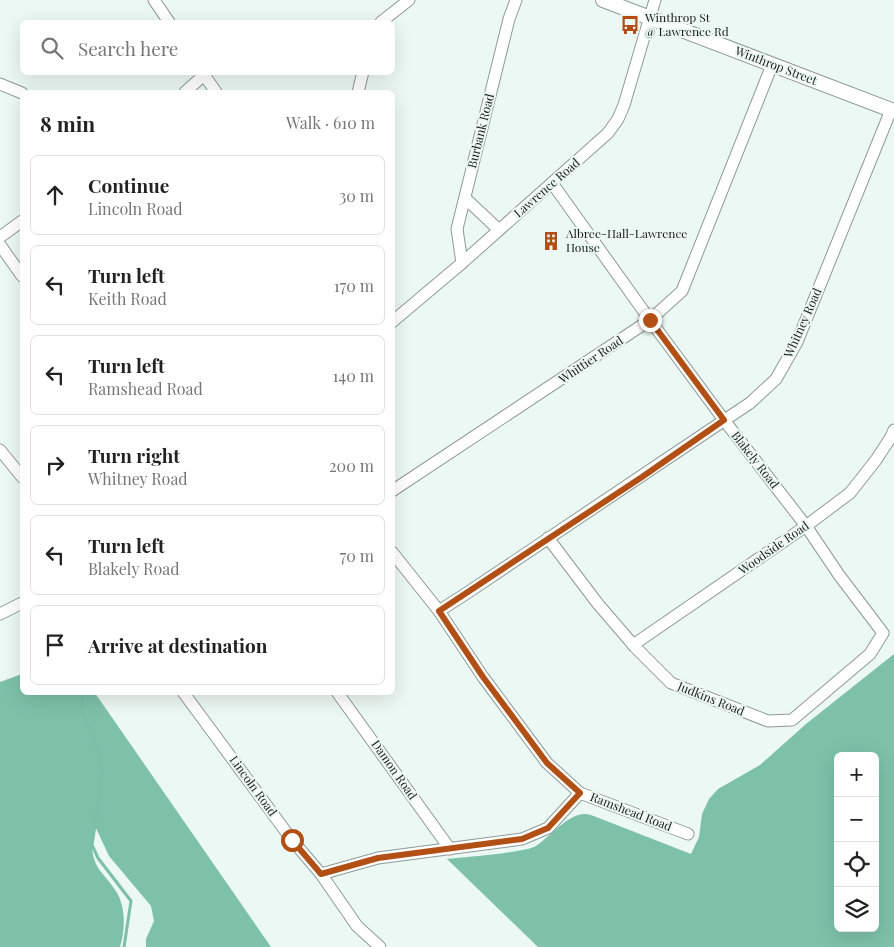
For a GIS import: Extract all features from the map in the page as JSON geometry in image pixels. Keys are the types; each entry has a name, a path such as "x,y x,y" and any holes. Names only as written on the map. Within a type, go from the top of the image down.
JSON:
{"main road":[{"name":"Winthrop Street","path":"602,0 892,110"}],"street":[{"path":"154,0 168,20"},
{"path":"384,20 409,0"},
{"name":"Burbank Road","path":"462,263 457,229 508,19 516,0"},
{"name":"Lawrence Road","path":"395,319 462,263 608,133 618,119 624,105 655,0"},
{"name":"Whittier Road","path":"395,489 650,320 682,291 772,65"},
{"path":"187,90 202,75"},
{"path":"204,75 215,90"},
{"path":"358,90 362,75"},
{"path":"0,84 20,92"},
{"name":"Whitney Road","path":"439,611 750,403 776,379 797,342 892,110"},
{"name":"Blakely Road","path":"552,183 724,420 806,526 882,633 878,640"},
{"path":"465,198 499,230"},
{"path":"0,237 20,223"},
{"path":"0,245 20,273"},
{"name":"Woodside Road","path":"633,645 806,526 850,493 893,436"},
{"path":"0,450 20,475"},
{"name":"Judkins Road","path":"548,538 598,604 633,645 671,683 768,721 792,720 870,654 878,640"},
{"name":"Ramshead Road","path":"395,556 439,611 483,677 547,763 580,793 688,834"},
{"path":"0,614 20,604"},
{"name":"Lincoln Road","path":"185,695 292,840 321,874 357,926 380,947"},
{"name":"Damon Road","path":"339,695 450,849"},
{"path":"321,874 378,858 522,839 548,828 580,793"}],"green space":[{"path":"894,654 894,947 538,947 447,859 507,853 536,846 569,819 576,815 584,814 591,815 691,854 699,837 702,814 709,799 718,789 760,765 806,724"},
{"path":"20,675 20,695 96,695 271,947 146,947 146,939 154,921 151,906 109,856 95,826 92,843 95,861 117,893 122,906 124,927 120,947 0,947 0,682"}],"waterway":[{"path":"82,695 82,712 99,752 102,772 92,845 98,858 131,901 124,947"}],"place":[{"name":"Winthrop St @ Lawrence Rd","path":"630,25"},
{"name":"Albree-Hall-Lawrence House","path":"551,241"}],"route":[{"path":"292,840 321,874 378,858 522,839 548,828 580,793 547,763 483,677 439,611 642,477 724,420 650,320"}]}
